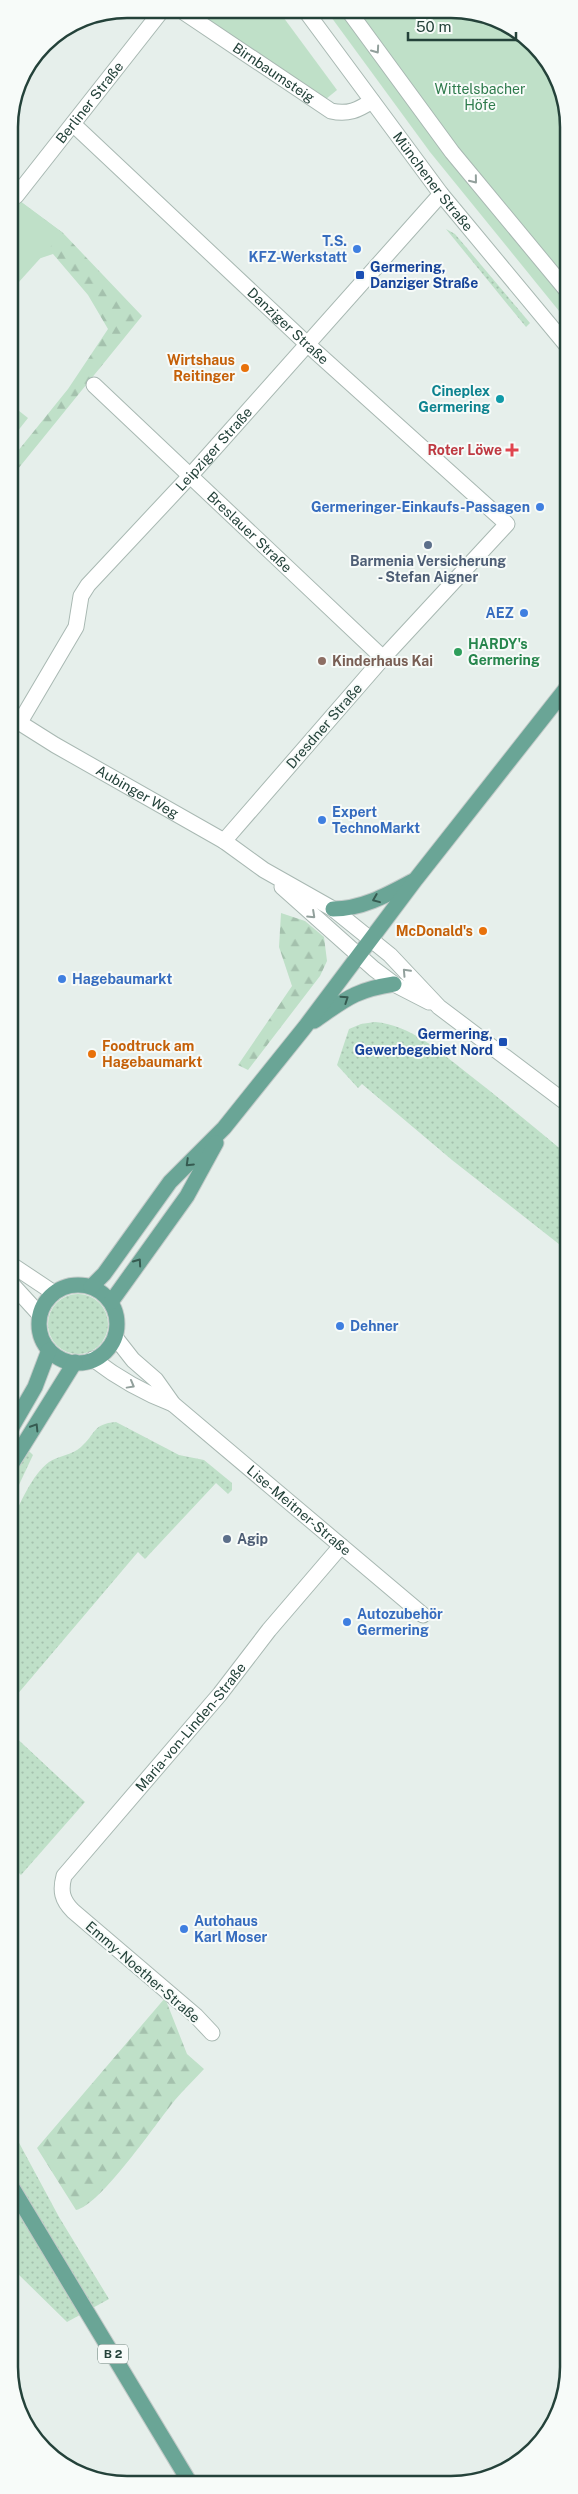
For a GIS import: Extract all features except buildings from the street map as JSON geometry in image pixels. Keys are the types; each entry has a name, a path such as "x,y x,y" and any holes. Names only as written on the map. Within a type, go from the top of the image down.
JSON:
{"main road":[{"path":"91,1287 104,1274 170,1182 224,1128 305,1027 416,879 560,696"},
{"path":"332,909 349,909 360,906 416,879"},
{"path":"305,1027 352,994 366,989 394,984"},
{"path":"111,1302 187,1196 224,1128"},
{"path":"70,1286 91,1287 102,1293 111,1302 117,1324 115,1337 105,1352 93,1359 75,1362 60,1358 49,1350 43,1341 40,1315 44,1304 54,1293 70,1286"},
{"path":"18,1418 35,1387 49,1350"},
{"path":"18,1455 75,1362"},
{"name":"B 2","path":"18,2197 186,2477"}],"street":[{"name":"Berliner Straße","path":"18,193 156,18"},
{"name":"Birnbaumsteig","path":"192,18 331,111 343,114 355,111 372,101"},
{"name":"Münchener Straße","path":"312,18 441,194 560,337"},
{"path":"354,18 452,152 560,282"},
{"name":"Danziger Straße","path":"73,124 306,344 507,524"},
{"name":"Leipziger Straße","path":"18,714 76,627 84,590 190,476 441,194"},
{"name":"Breslauer Straße","path":"94,385 383,658"},
{"name":"Dresdner Straße","path":"224,841 383,658 507,524"},
{"name":"Aubinger Weg","path":"18,721 55,745 224,841 264,870 332,909 390,954 439,1007"},
{"name":"Aubinger Weg","path":"264,870 358,955 394,984 439,1007"},
{"path":"439,1007 560,1098"},
{"path":"18,1269 54,1293"},
{"path":"18,1292 40,1315"},
{"name":"Lise-Meitner-Straße","path":"115,1337 133,1360 156,1380 173,1404 423,1615"},
{"name":"Lise-Meitner-Straße","path":"93,1359 124,1382 173,1404"},
{"name":"Maria-von-Linden-Straße","path":"73,1911 65,1903 62,1892 64,1876 220,1694 269,1630 341,1546"},
{"name":"Emmy-Noether-Straße","path":"73,1911 196,2016 212,2033"}],"green space":[{"path":"204,18 284,18 337,90 326,99"},
{"name":"Wittelsbacher Höfe","path":"332,18 459,18 473,20 487,23 506,32 529,49 538,60 555,91 560,112 560,312 430,152"},
{"path":"18,200 63,233 142,316 18,469 18,451 68,389 108,329 88,295 53,254 23,264 18,239"},
{"path":"18,200 63,233 18,283"},
{"path":"446,229 455,234 530,323 526,327"},
{"path":"18,410 28,418 18,431"},
{"path":"281,913 305,921 324,937 327,961 320,976 248,1070 238,1065 292,986 279,947"},
{"path":"375,1022 388,1024 401,1028 424,1040 493,1093 560,1149 560,1245 452,1160 362,1084 358,1088 337,1065 349,1029 361,1024"},
{"path":"78,1294 94,1299 99,1303 103,1308 108,1324 103,1340 99,1345 94,1349 78,1354 62,1349 57,1345 53,1340 48,1324 53,1308 57,1303 62,1299"},
{"path":"116,1422 179,1455 204,1460 232,1483 232,1490 228,1494 216,1483 145,1559 138,1552 18,1694 18,1508 37,1475 49,1462 77,1450 98,1427"},
{"path":"18,1441 33,1455 18,1487"},
{"path":"18,1739 85,1802 21,1875 18,1872"},
{"path":"165,1998 187,2054 204,2069 175,2100 113,2179 86,2205 76,2210 37,2148"},
{"path":"18,2141 59,2217 109,2299 67,2322 18,2274"}],"place":[{"name":"T.S. KFZ-Werkstatt","path":"357,249"},
{"name":"Germering, Danziger Straße","path":"360,275"},
{"name":"Wirtshaus Reitinger","path":"245,368"},
{"name":"Cineplex Germering","path":"500,399"},
{"name":"Roter Löwe","path":"512,450"},
{"name":"Germeringer-Einkaufs-Passagen","path":"540,507"},
{"name":"Barmenia Versicherung - Stefan Aigner","path":"428,545"},
{"name":"AEZ","path":"524,613"},
{"name":"HARDY's Germering","path":"458,652"},
{"name":"Kinderhaus Kai","path":"322,661"},
{"name":"Expert TechnoMarkt","path":"322,820"},
{"name":"McDonald's","path":"483,931"},
{"name":"Hagebaumarkt","path":"62,979"},
{"name":"Germering, Gewerbegebiet Nord","path":"503,1042"},
{"name":"Foodtruck am Hagebaumarkt","path":"92,1054"},
{"name":"Dehner","path":"340,1326"},
{"name":"Agip","path":"227,1539"},
{"name":"Autozubehör Germering","path":"347,1622"},
{"name":"Autohaus Karl Moser","path":"184,1929"}]}
